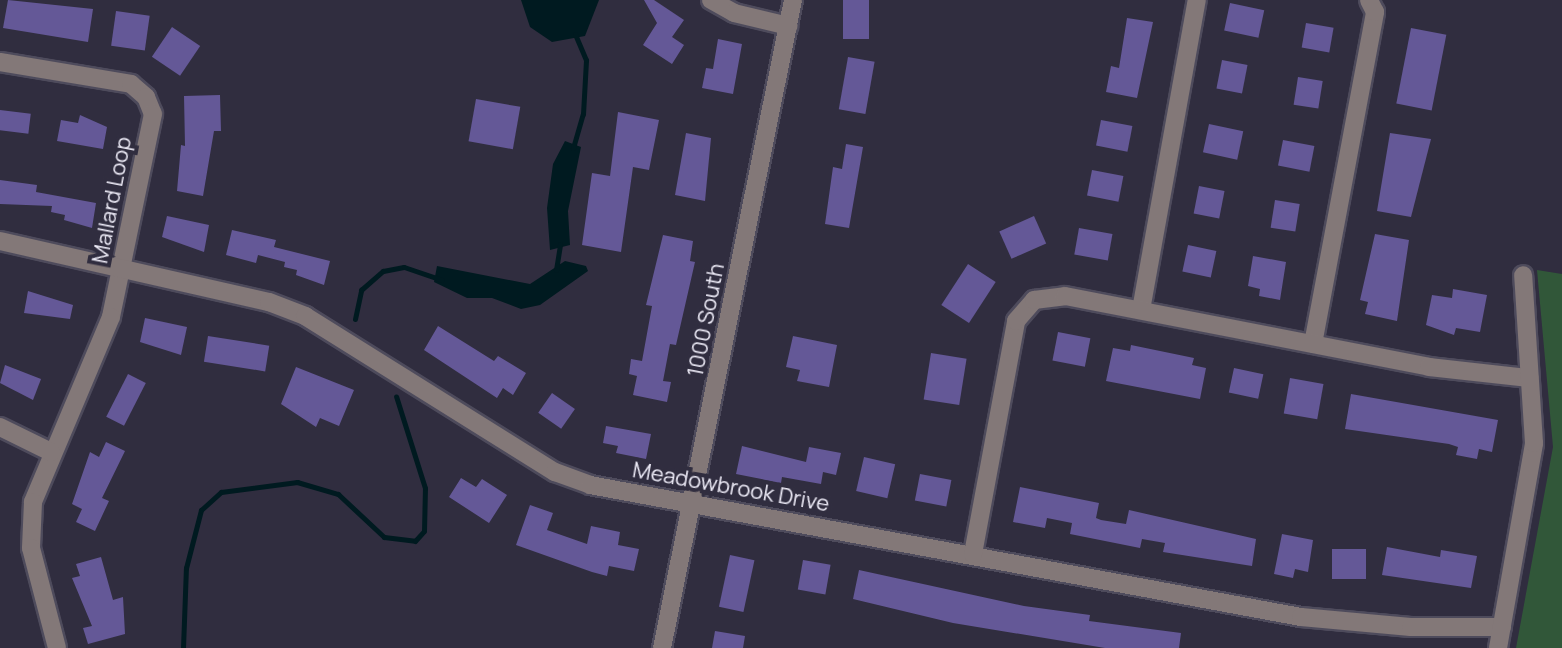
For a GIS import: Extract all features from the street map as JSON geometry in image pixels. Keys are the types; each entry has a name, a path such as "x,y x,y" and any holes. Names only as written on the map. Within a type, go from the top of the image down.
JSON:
{"street":[{"path":"711,0 734,13 788,26"},
{"name":"1000 South","path":"662,648 694,505 793,0"},
{"path":"1141,310 1197,0"},
{"path":"1313,344 1375,12 1369,0"},
{"name":"Mallard Loop","path":"0,62 131,84 146,97 153,114 111,317 51,452 33,502 31,548 57,648"},
{"name":"Meadowbrook Drive","path":"0,241 269,302 305,316 555,472 590,485 1301,617 1411,627 1502,627"},
{"path":"1498,648 1534,443 1523,275"},
{"path":"973,554 1016,321 1034,300 1065,296 1429,367 1529,378"},
{"path":"0,427 51,452"}],"green space":[{"path":"1537,270 1562,274 1562,648 1516,648 1553,447"}],"water":[{"path":"521,0 599,0 585,36 552,42 530,27"},
{"path":"565,141 581,147 568,211 570,245 550,250 547,208 553,164"},
{"path":"565,261 586,266 588,271 540,305 521,309 492,298 467,298 434,282 437,266 530,284"}],"building":[{"path":"8,0 93,9 88,42 3,28"},
{"path":"644,0 654,0 684,20 672,37 684,45 672,64 643,45 657,23"},
{"path":"843,0 869,0 869,39 843,39"},
{"path":"1230,3 1264,10 1258,38 1224,30"},
{"path":"116,11 150,16 145,50 111,46"},
{"path":"1127,18 1153,22 1137,98 1106,92 1111,66 1119,68"},
{"path":"1306,23 1334,28 1329,52 1302,48"},
{"path":"172,27 200,46 180,76 152,57"},
{"path":"1411,28 1446,35 1432,110 1396,104"},
{"path":"718,39 742,44 733,94 702,88 706,68 713,69"},
{"path":"848,57 875,62 865,114 839,109"},
{"path":"1222,60 1248,65 1242,93 1216,88"},
{"path":"1298,77 1323,81 1318,109 1294,105"},
{"path":"220,95 221,131 214,131 203,196 177,191 181,145 185,146 184,96"},
{"path":"476,99 520,107 513,149 469,141"},
{"path":"0,110 31,114 28,134 0,130"},
{"path":"618,112 659,120 649,170 633,167 621,252 582,245 592,173 610,176"},
{"path":"80,115 107,127 103,149 57,141 61,120 78,123"},
{"path":"1101,120 1132,126 1127,152 1096,146"},
{"path":"1209,124 1243,131 1237,160 1203,152"},
{"path":"686,133 711,138 705,201 675,195"},
{"path":"1390,133 1431,139 1411,217 1377,211"},
{"path":"1283,140 1314,146 1309,172 1278,166"},
{"path":"846,144 863,147 849,228 825,224 833,167 842,169"},
{"path":"1092,170 1123,176 1118,202 1087,196"},
{"path":"0,180 37,185 36,192 96,203 92,228 64,220 65,215 51,212 52,206 0,204"},
{"path":"1199,186 1225,191 1219,218 1194,213"},
{"path":"1275,200 1300,204 1295,232 1271,228"},
{"path":"167,216 209,225 204,252 162,237"},
{"path":"1034,216 1046,243 1011,259 999,231"},
{"path":"1079,228 1112,234 1108,260 1074,255"},
{"path":"232,230 276,240 274,247 330,261 324,285 296,275 297,270 284,267 285,262 258,255 256,263 226,255"},
{"path":"1375,234 1409,240 1397,321 1365,314 1368,302 1360,300"},
{"path":"663,235 693,241 690,261 695,262 676,345 670,344 663,381 671,382 667,402 633,395 637,376 629,374 631,359 642,361 652,306 646,305"},
{"path":"1188,245 1216,251 1211,277 1182,271"},
{"path":"1253,256 1286,262 1280,300 1259,296 1260,289 1248,286"},
{"path":"968,264 996,282 969,323 941,305"},
{"path":"1453,289 1487,295 1480,332 1456,328 1454,335 1426,325 1432,295 1452,298"},
{"path":"28,291 73,305 70,319 24,313"},
{"path":"145,318 187,327 181,355 140,342"},
{"path":"438,326 494,361 498,356 526,373 513,395 503,388 497,398 424,350"},
{"path":"1058,332 1090,338 1085,367 1052,360"},
{"path":"208,336 269,346 265,371 204,362"},
{"path":"793,336 837,345 829,387 797,381 800,370 786,367"},
{"path":"1131,345 1194,358 1192,365 1206,368 1200,399 1106,381 1113,348 1130,351"},
{"path":"931,353 967,359 959,405 924,399"},
{"path":"5,365 41,379 33,400 0,383"},
{"path":"296,367 354,390 339,426 320,418 316,427 281,404"},
{"path":"1234,368 1263,374 1258,399 1229,392"},
{"path":"128,374 146,383 124,426 106,417"},
{"path":"1290,378 1323,384 1317,419 1284,413"},
{"path":"552,393 575,409 561,429 538,413"},
{"path":"1351,394 1498,420 1492,452 1479,449 1477,459 1456,455 1458,447 1449,444 1345,429"},
{"path":"606,426 651,434 646,459 616,453 618,446 603,443"},
{"path":"106,442 125,451 102,498 109,501 95,531 76,522 82,509 72,504 90,452 99,457"},
{"path":"742,446 806,462 809,447 841,453 836,475 823,472 821,484 782,477 781,483 736,474"},
{"path":"864,457 895,464 887,498 856,491"},
{"path":"920,474 951,480 946,507 915,501"},
{"path":"461,478 476,487 482,479 507,495 489,523 449,497"},
{"path":"1020,487 1099,503 1096,518 1101,520 1126,524 1129,510 1256,539 1252,566 1163,552 1165,543 1142,539 1140,548 1070,534 1072,523 1047,518 1045,528 1013,522"},
{"path":"530,505 553,513 547,530 587,544 591,526 620,532 618,545 639,549 634,571 609,566 607,576 516,545"},
{"path":"1282,534 1313,540 1308,572 1295,569 1293,578 1274,574"},
{"path":"1387,547 1440,557 1441,550 1477,556 1471,588 1382,575"},
{"path":"1332,549 1366,549 1366,579 1332,579"},
{"path":"730,555 754,560 743,612 719,607"},
{"path":"101,557 113,600 123,597 125,634 88,644 83,628 92,626 72,578 80,576 76,564"},
{"path":"803,560 831,565 825,594 798,590"},
{"path":"859,570 1024,606 1090,615 1089,621 1181,633 1179,648 1105,648 953,623 853,599"},
{"path":"715,631 745,636 743,648 712,648"}],"waterway":[{"path":"573,148 583,114 586,60 575,34"},
{"path":"556,270 560,244"},
{"path":"355,319 361,290 383,271 404,267 442,280"},
{"path":"183,648 186,568 201,510 221,492 297,482 338,494 384,537 415,541 424,531 425,488 396,396"}]}
